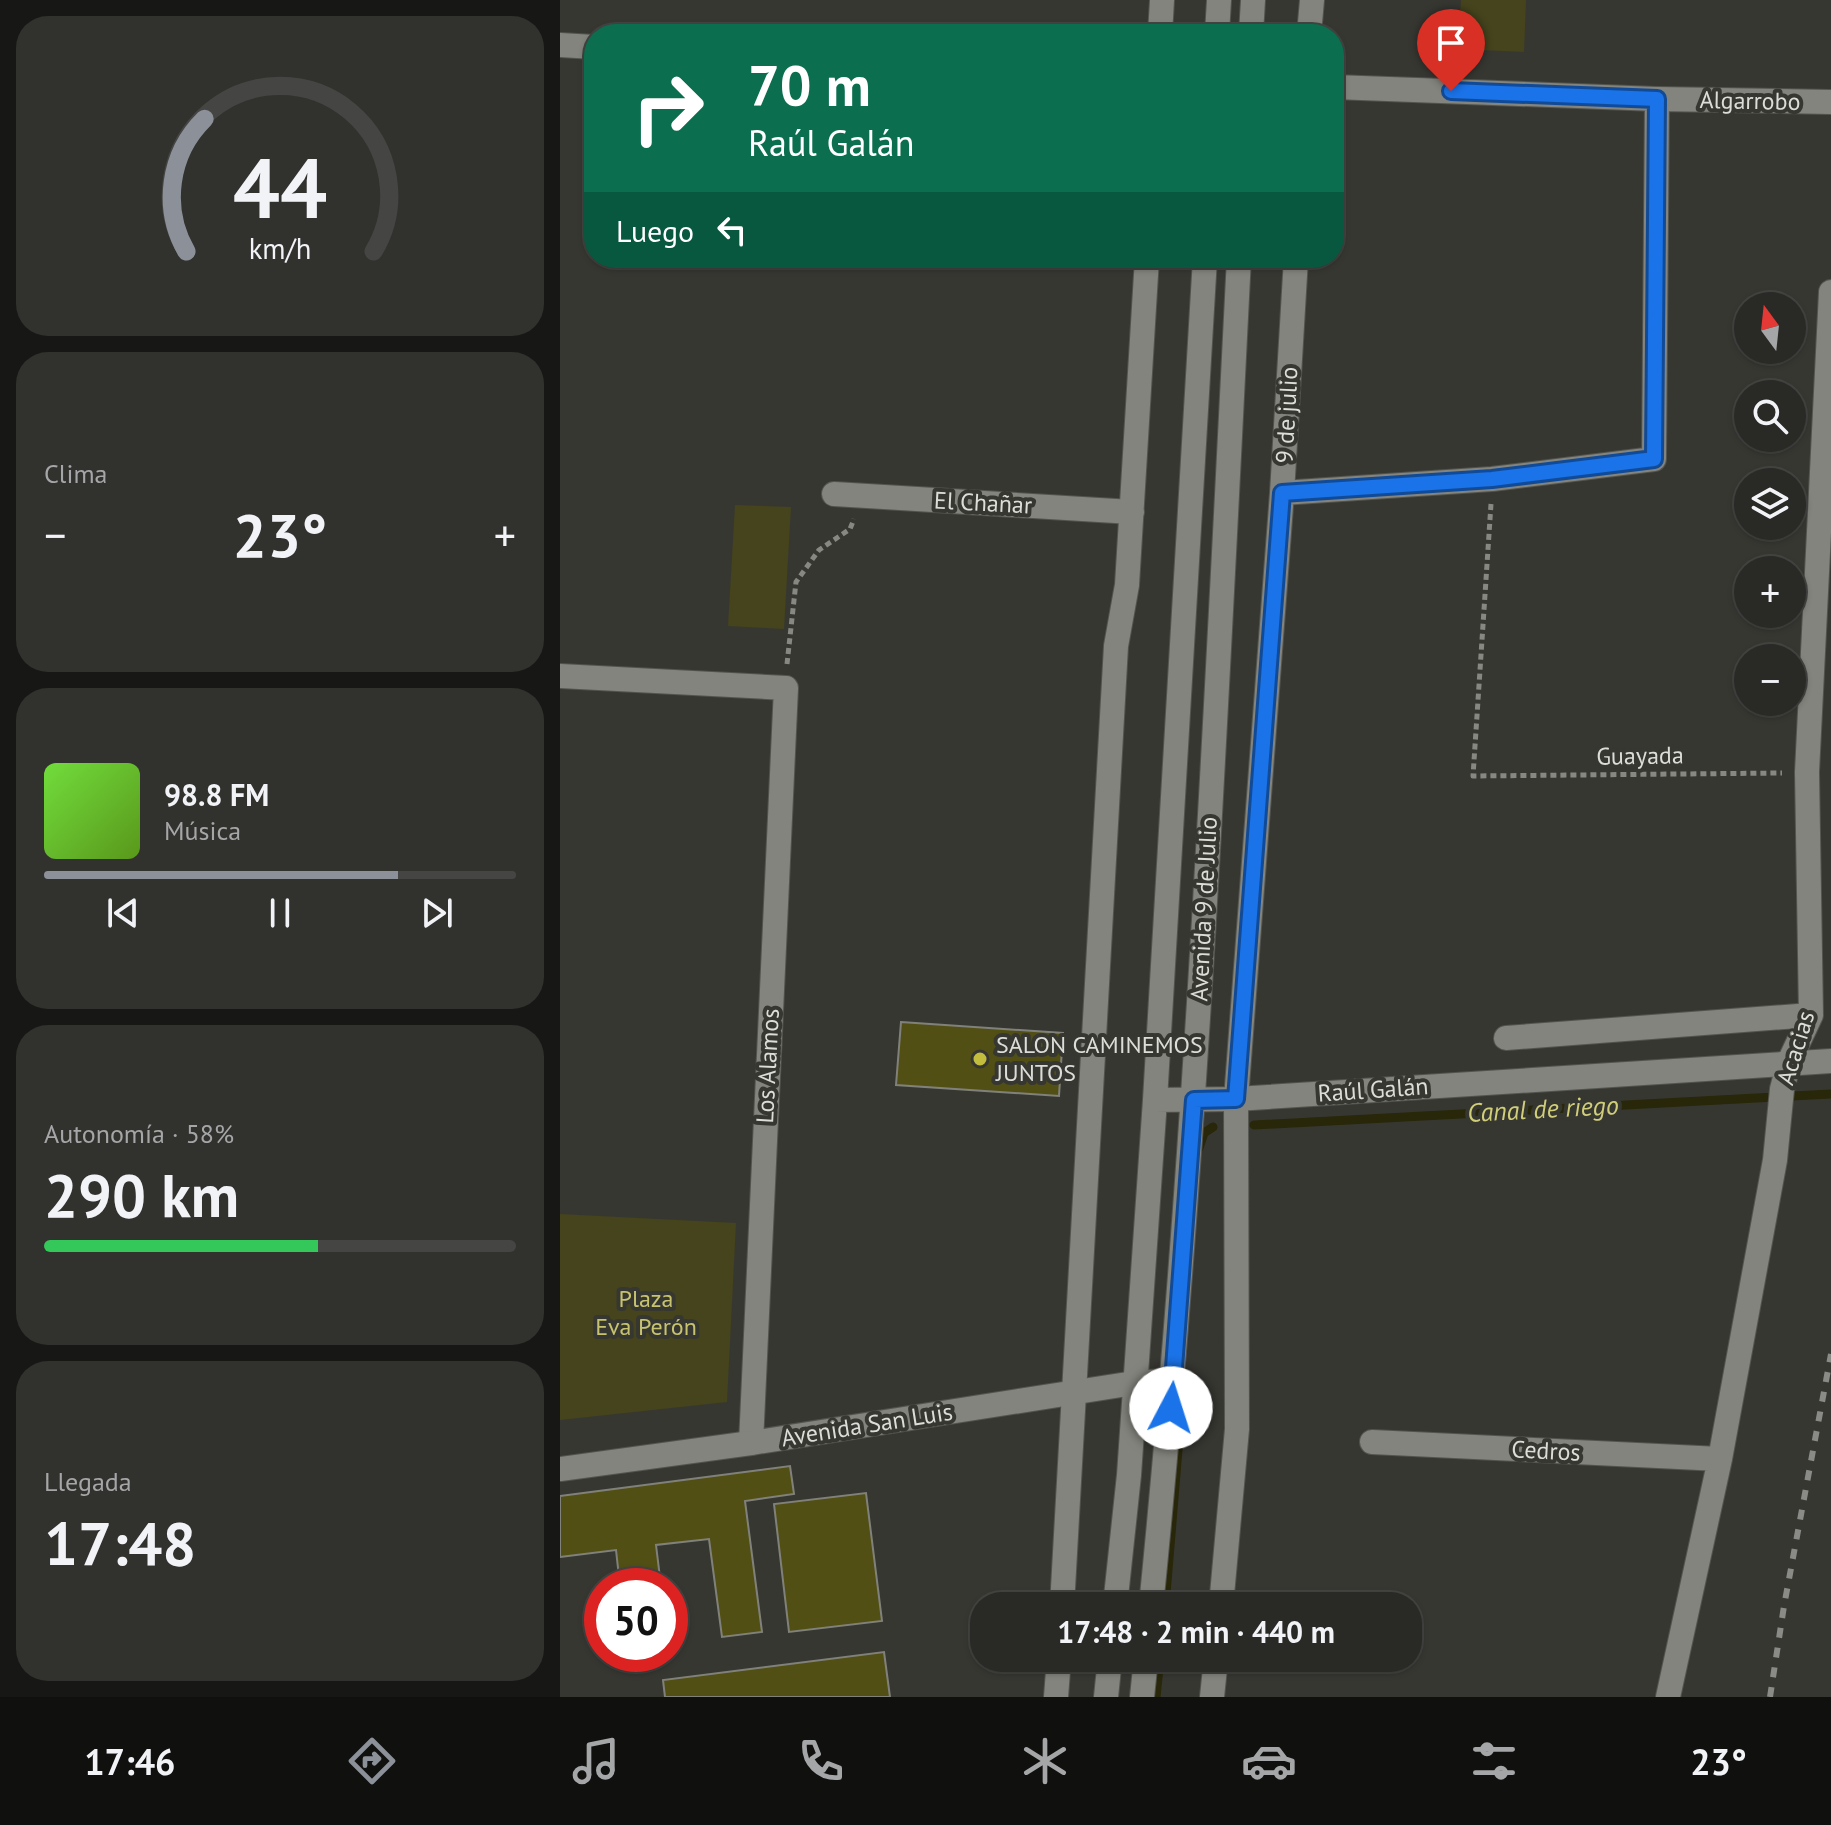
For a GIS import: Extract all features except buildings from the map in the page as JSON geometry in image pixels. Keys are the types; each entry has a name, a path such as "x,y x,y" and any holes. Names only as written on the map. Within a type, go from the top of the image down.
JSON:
{"street":[{"path":"1161,24 1162,0"},
{"path":"1218,24 1219,0"},
{"path":"1252,24 1253,0"},
{"path":"1310,24 1312,0"},
{"path":"560,45 584,46"},
{"name":"Algarrobo","path":"1344,87 1831,102"},
{"path":"1282,493 1492,479 1654,459 1657,99"},
{"path":"1063,1592 1116,646 1127,585 1146,268"},
{"path":"1116,1592 1129,1475 1155,1100 1204,268"},
{"name":"Avenida 9 de Julio","path":"1152,1592 1174,1380 1194,1100 1238,268"},
{"name":"9 de julio","path":"1222,1592 1237,1429 1236,1099 1282,493 1295,268"},
{"name":"Acacias","path":"1668,1697 1720,1459 1775,1160 1782,1089 1789,1062 1811,1015 1807,772 1831,292"},
{"name":"El Chañar","path":"834,494 1132,512"},
{"path":"560,676 786,688"},
{"name":"Los Alamos","path":"751,1443 786,688"},
{"path":"1506,1038 1811,1015"},
{"name":"Raúl Galán","path":"1155,1100 1236,1099 1831,1061"},
{"name":"Avenida San Luis","path":"560,1469 751,1443 1134,1383 1174,1380"},
{"name":"Cedros","path":"1372,1442 1720,1459"},
{"path":"1056,1697 1058,1672"},
{"path":"1106,1697 1109,1672"},
{"path":"1142,1697 1145,1672"},
{"path":"1212,1697 1215,1672"}],"path":[{"name":"Guayada","path":"1492,479 1473,776 1807,772"},
{"path":"786,688 796,582 819,550 850,529 865,497"}],"green space":[{"path":"1461,0 1526,0 1524,52 1458,49"},
{"path":"735,505 791,507 784,629 728,626"},
{"name":"Plaza Eva Perón","path":"560,1214 736,1223 727,1402 560,1420"}],"waterway":[{"name":"Canal de riego","path":"1254,1125 1831,1094"},
{"name":"Canal de riego","path":"1199,1148 1204,1133 1213,1127"},
{"name":"Canal de riego","path":"1166,1592 1179,1438"},
{"name":"Canal de riego","path":"1156,1697 1159,1672"}],"railway":[{"path":"1770,1697 1831,1354"}],"place":[{"name":"SALON CAMINEMOS JUNTOS","path":"980,1059"}],"route":[{"path":"1171,1408 1194,1100 1236,1099 1282,493 1492,479 1654,459 1657,99 1451,91"}]}
